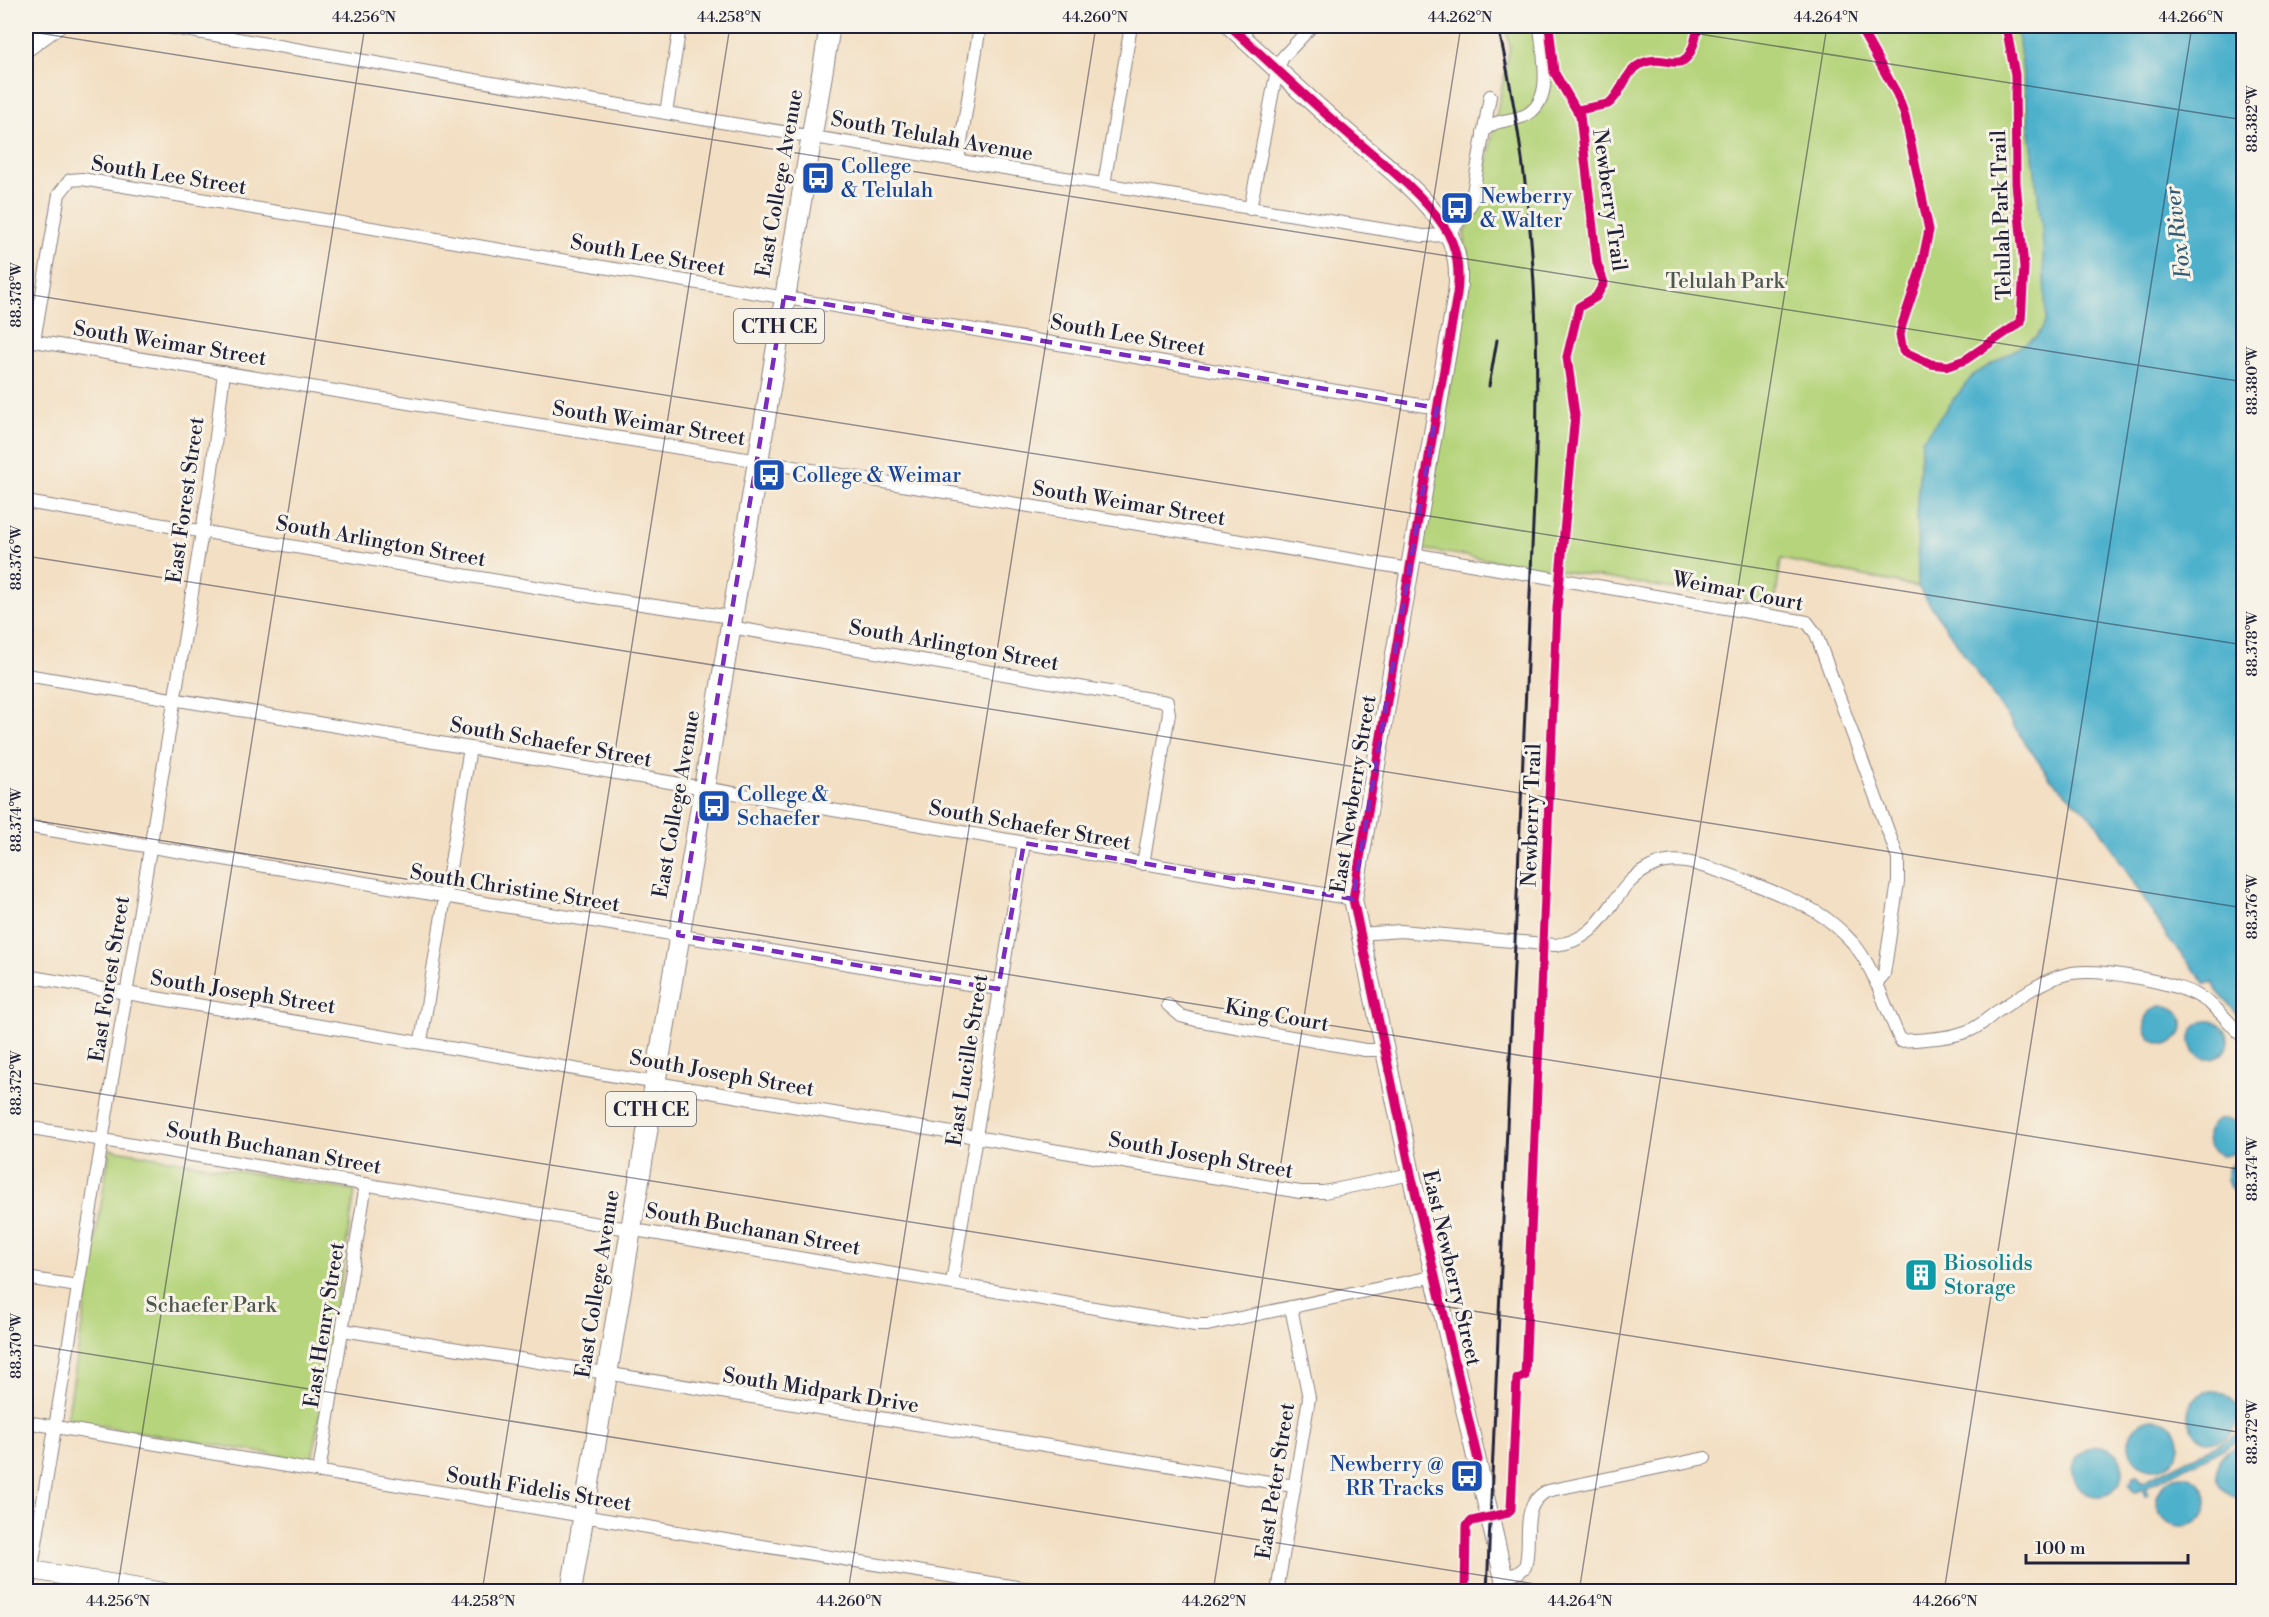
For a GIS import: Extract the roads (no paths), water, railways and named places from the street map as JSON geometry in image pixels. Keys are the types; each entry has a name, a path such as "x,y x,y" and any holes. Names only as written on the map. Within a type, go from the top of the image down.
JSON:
{"main road":[{"path":"26,48 56,26"},
{"name":"East College Avenue","path":"571,1592 830,26"},
{"name":"East Newberry Street","path":"1230,26 1276,70 1388,168 1433,213 1449,235 1458,264 1458,285 1353,899 1411,1174 1506,1584"},
{"path":"29,1569 163,1592"}],"street":[{"name":"South Telulah Avenue","path":"162,26 666,113 812,135 1406,235 1449,235"},
{"path":"666,113 680,26"},
{"path":"958,160 980,26"},
{"path":"1104,184 1131,26"},
{"path":"1250,208 1276,70 1283,57 1312,26"},
{"path":"1483,132 1497,121 1524,116 1540,101 1544,87 1540,26"},
{"path":"1449,235 1471,204 1490,96"},
{"name":"South Lee Street","path":"30,340 59,194 66,182 82,179 1437,408"},
{"name":"South Weimar Street","path":"30,340 757,461 1410,561"},
{"name":"East Forest Street","path":"28,1592 29,1569 56,1426 202,531 224,372"},
{"name":"South Arlington Street","path":"26,502 595,597 1161,700 1169,706 1143,864"},
{"name":"Weimar Court","path":"1410,561 1807,622 1816,634 1898,858 1898,882 1884,974 1876,983"},
{"name":"South Schaefer Street","path":"26,675 470,748 1353,899"},
{"path":"422,1041 470,748"},
{"name":"South Christine Street","path":"26,826 998,989"},
{"name":"East Lucille Street","path":"952,1283 998,989 1024,843"},
{"path":"1359,934 1401,931 1556,945 1569,944 1594,927 1640,873 1662,863 1686,862 1751,885 1818,913 1854,945 1876,983 1900,1041 1971,1031 2007,1005 2048,982 2067,974 2085,972 2179,987 2202,998 2224,1016 2244,1038"},
{"name":"South Joseph Street","path":"26,976 1314,1193 1411,1174"},
{"name":"King Court","path":"1168,1005 1181,1016 1196,1020 1365,1050 1384,1050"},
{"name":"South Buchanan Street","path":"26,1127 1195,1325 1208,1325 1436,1276"},
{"name":"East Henry Street","path":"319,1472 366,1184"},
{"path":"26,1278 78,1286"},
{"name":"East Peter Street","path":"1277,1592 1309,1398 1291,1307"},
{"name":"South Midpark Drive","path":"343,1330 1294,1486"},
{"name":"South Fidelis Street","path":"26,1422 1047,1592"},
{"path":"1506,1584 1525,1567 1529,1516 1532,1503 1537,1496 1547,1491 1705,1458"}],"water":[{"name":"Fox River","path":"2017,26 2243,26 2243,1020 2212,982 2206,984 2170,941 2096,822 2049,777 1918,587 1917,502 1922,440 1973,375 2036,337 2043,328 2046,318 2042,228"},
{"path":"2164,1006 2178,1011 2183,1025 2178,1039 2164,1044 2150,1039 2145,1025 2150,1011"},
{"path":"2209,1021 2216,1022 2222,1027 2227,1033 2227,1047 2222,1053 2216,1058 2209,1059 2202,1058 2196,1053 2191,1047 2190,1040 2191,1033 2196,1027 2202,1022"},
{"path":"2225,1119 2238,1124 2243,1137 2238,1150 2225,1155 2212,1150 2207,1137 2212,1124"},
{"path":"2243,1158 2243,1195 2231,1189 2227,1181 2227,1172 2229,1167"},
{"path":"2213,1391 2231,1398 2238,1416 2231,1434 2213,1441 2195,1434 2188,1416 2195,1398"},
{"path":"2154,1419 2172,1426 2179,1444 2172,1462 2154,1469 2136,1462 2129,1444 2136,1426"},
{"path":"2243,1432 2243,1439 2145,1487 2148,1495 2145,1496 2142,1489 2134,1493 2129,1483 2137,1475 2142,1482"},
{"path":"2098,1446 2116,1453 2123,1471 2116,1489 2098,1496 2080,1489 2073,1471 2080,1453"},
{"path":"2243,1448 2243,1497 2232,1495 2223,1489 2218,1481 2217,1471 2218,1462 2223,1454 2232,1449"},
{"path":"2182,1476 2191,1478 2202,1487 2207,1501 2205,1510 2196,1521 2182,1526 2173,1524 2162,1515 2157,1501 2159,1492 2168,1481"}],"railway":[{"path":"1487,1592 1537,399 1534,291 1526,187 1498,26"},
{"path":"1489,386 1497,340"}],"place":[{"name":"College & Telulah","path":"818,178"},
{"name":"Newberry & Walter","path":"1457,208"},
{"name":"College & Weimar","path":"769,475"},
{"name":"College & Schaefer","path":"714,806"},
{"name":"Biosolids Storage","path":"1921,1275"},
{"name":"Newberry @ RR Tracks","path":"1467,1476"}],"park label":[{"name":"Telulah Park","path":"1725,281"},
{"name":"Schaefer Park","path":"211,1305"}]}
